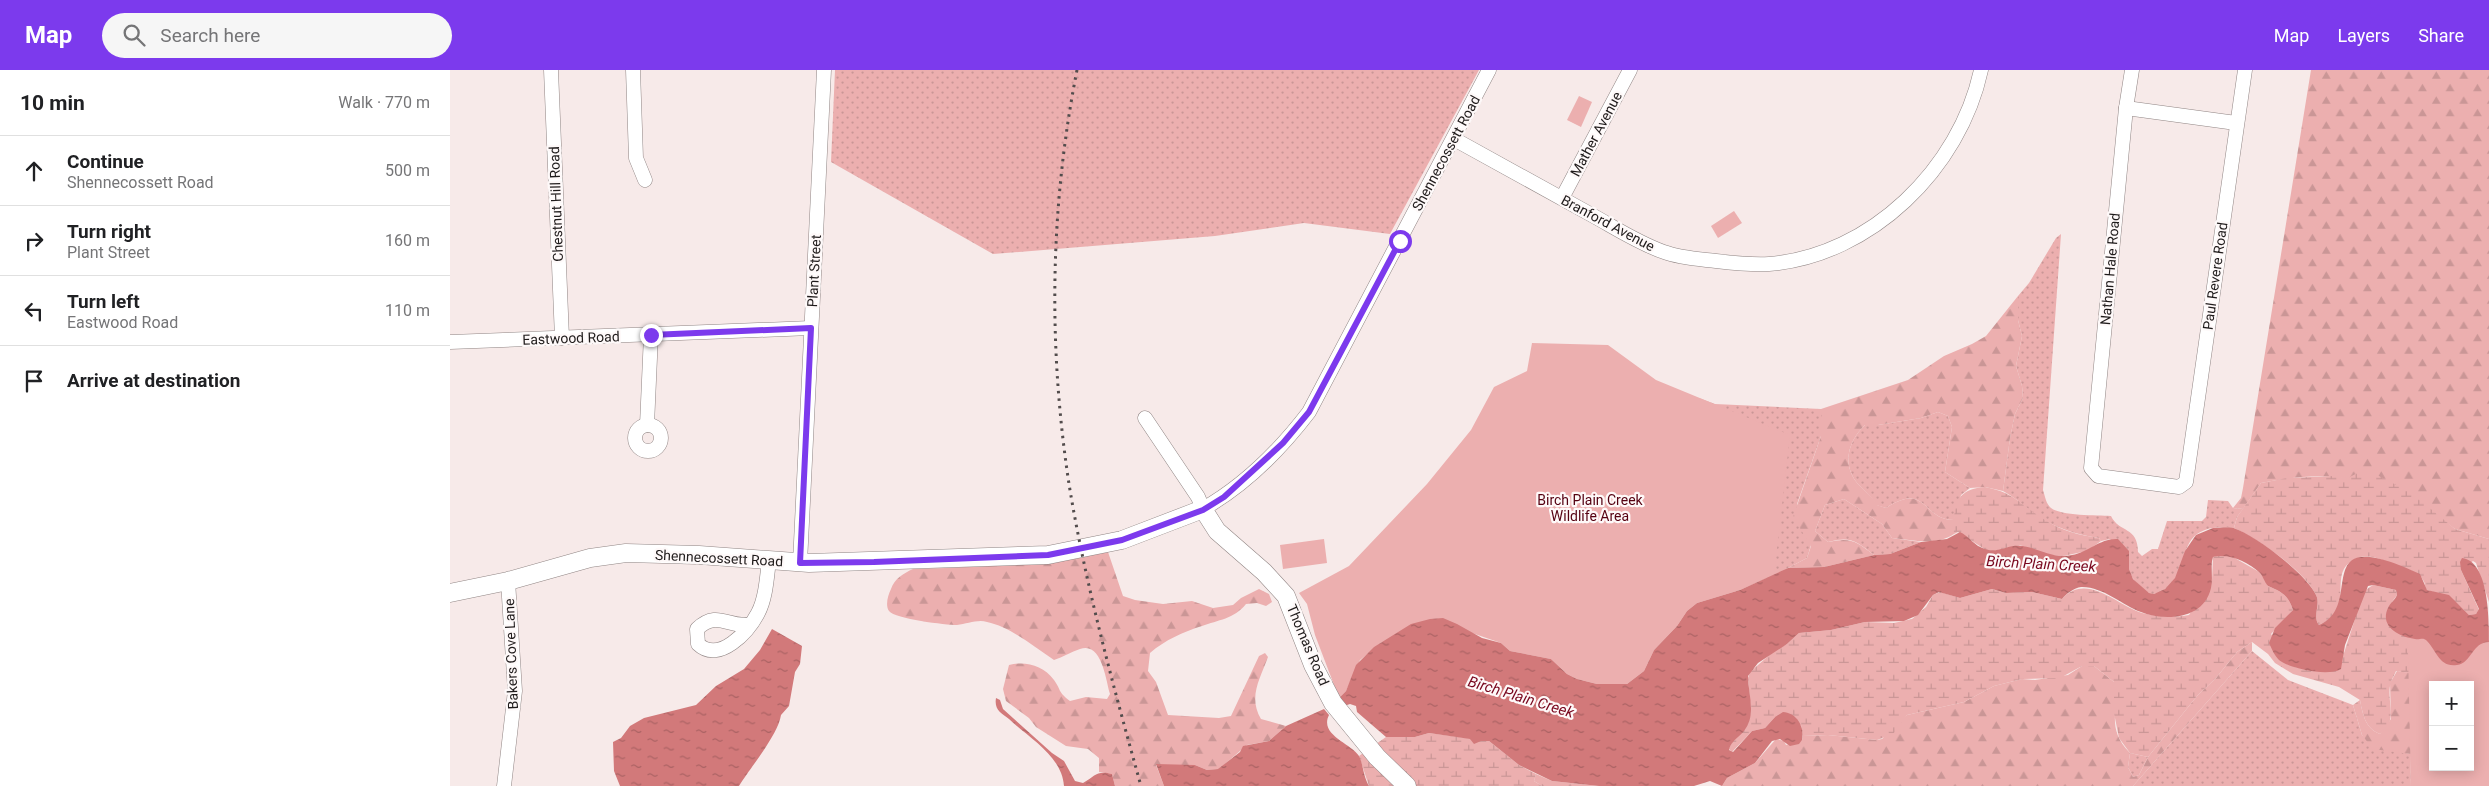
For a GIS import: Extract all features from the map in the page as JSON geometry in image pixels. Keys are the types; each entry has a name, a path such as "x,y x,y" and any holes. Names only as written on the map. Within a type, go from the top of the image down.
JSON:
{"main road":[{"name":"Shennecossett Road","path":"450,593 508,581 590,558 626,554 800,563 874,562 1058,554 1122,540 1203,510"},
{"name":"Thomas Road","path":"1203,510 1217,531 1264,572 1286,596 1313,665 1336,706 1377,756 1407,786"}],"street":[{"name":"Chestnut Hill Road","path":"551,70 562,338"},
{"path":"633,70 636,158 645,180"},
{"name":"Plant Street","path":"800,563 824,70"},
{"name":"Shennecossett Road","path":"1203,510 1224,497 1250,476 1295,430 1309,412 1489,70"},
{"name":"Mather Avenue","path":"1562,198 1630,70"},
{"name":"Branford Avenue","path":"1454,139 1665,253 1753,264 1769,264 1800,259 1845,242 1865,231 1908,200 1930,175 1962,126 1977,89 1981,70"},
{"name":"Nathan Hale Road","path":"2132,70 2126,108 2091,468 2098,476 2179,487 2186,482"},
{"name":"Paul Revere Road","path":"2186,482 2245,70"},
{"path":"2126,108 2236,123"},
{"name":"Eastwood Road","path":"450,342 811,328"},
{"path":"647,425 651,335"},
{"path":"1145,418 1198,498 1203,510"},
{"path":"750,624 759,612 769,560"},
{"name":"Bakers Cove Lane","path":"504,786 515,692 508,581"}],"green space":[{"path":"835,70 1479,70 1390,234 1304,223 1215,236 993,254 831,162"},
{"path":"2311,70 2489,70 2489,539 2455,529 2447,523 2348,479 2337,477 2304,477 2261,483 2243,509 2233,508 2241,498 2243,488"},
{"path":"1579,96 1592,102 1581,127 1567,120"},
{"path":"1734,211 1742,223 1718,238 1711,226"},
{"path":"2061,234 2043,490 2048,504 2056,511 2080,515 2111,516 2114,521 2132,534 2137,544 2138,552 2142,556 2152,549 2158,549 2167,521 2202,521 2206,517 2208,500 2228,501 2233,508 2243,509 2237,517 2234,528 2210,528 2197,534 2187,547 2177,576 2167,588 2158,593 2149,593 2135,581 2129,569 2129,555 2110,539 2101,541 2099,538 2055,526 2031,512 2003,491 2015,414 2023,398 2022,386 2016,366 2022,336 2018,320 2018,296 2029,283 2056,238"},
{"path":"2018,296 2018,320 2022,336 2016,366 2022,386 2023,398 2015,414 2003,491 1985,487 1970,488 1945,472 1952,427 1948,416 1938,412 1921,418 1878,425 1865,425 1853,441 1848,461 1849,468 1857,483 1877,505 1886,508 1909,498 1917,500 1936,514 1954,520 1954,534 1947,538 1932,541 1892,538 1882,524 1844,499 1825,505 1815,531 1828,542 1853,541 1874,555 1824,567 1788,568 1807,558 1811,546 1793,517 1821,436 1821,409 1908,380 1944,356 1986,336"},
{"name":"Birch Plain Creek Wildlife Area","path":"1532,343 1608,345 1656,380 1790,435 1774,575 1740,590 1697,603 1687,611 1677,626 1654,650 1644,671 1627,684 1597,684 1577,679 1567,674 1551,659 1510,651 1501,643 1472,633 1382,642 1360,660 1346,691 1339,698 1315,635 1307,604 1299,593 1349,566 1427,484 1471,430 1494,387 1527,371"},
{"path":"1699,398 1715,404 1821,409 1821,436 1797,504 1806,535 1811,545 1807,558 1767,579"},
{"path":"1938,412 1948,416 1952,427 1945,472 1970,488 1961,495 1954,520 1944,518 1917,500 1909,498 1886,508 1876,505 1854,479 1849,468 1850,448 1856,435 1865,425 1878,425 1921,418"},
{"path":"2361,471 2379,476 2402,488 2420,500 2455,529 2489,539 2489,602 2476,563 2473,561 2461,570 2479,610 2476,614 2469,615 2451,599 2427,590 2424,581 2416,573 2381,559 2362,557 2349,563 2344,569 2336,611 2330,619 2319,625 2316,618 2318,602 2316,595 2302,576 2268,548 2234,528 2237,517 2261,483 2287,478 2334,476 2348,478"},
{"path":"1985,487 2011,496 2051,524 2064,530 2099,538 2101,541 2087,551 2063,556 2048,555 2020,545 1993,551 1986,550 1958,532 1954,534 1954,516 1958,501 1967,491"},
{"path":"1844,499 1882,524 1892,538 1921,542 1890,554 1874,555 1853,541 1836,540 1828,542 1815,531 1825,505"},
{"path":"1324,539 1327,563 1283,569 1280,545"},
{"path":"1108,552 1123,596 1135,600 1163,604 1192,601 1213,608 1233,605 1241,598 1259,589 1269,594 1272,602 1266,606 1257,603 1246,604 1231,616 1188,631 1162,644 1150,653 1148,671 1156,682 1168,715 1219,718 1231,716 1259,656 1265,653 1268,657 1255,696 1257,711 1261,719 1286,726 1269,741 1247,745 1219,769 1207,770 1195,765 1156,765 1164,786 1115,786 1112,774 1099,772 1099,758 1088,749 1066,746 1036,727 1029,718 1006,701 1003,689 1009,665 1027,664 1033,665 1050,675 1061,693 1070,701 1086,697 1107,699 1110,694 1105,672 1098,656 1093,651 1087,648 1080,649 1054,660 1005,628 984,621 957,625 932,623 901,617 893,614 888,609 888,597 892,585 903,574 913,569 1011,564"},
{"path":"2219,555 2233,557 2261,573 2268,586 2287,597 2293,610 2271,634 2294,667 2300,668 2344,653 2364,591 2373,585 2396,590 2397,595 2392,602 2448,680 2396,671 2391,681 2390,689 2391,717 2386,729 2380,734 2368,725 2360,700 2339,687 2293,674 2275,663 2268,654 2252,642 2237,652 2216,678 2197,696 2148,757 2130,753 2119,738 2114,713 2114,682 2094,666 2082,666 2060,678 2022,679 1994,686 1964,702 1907,715 1893,734 1877,740 1828,735 1803,736 1801,725 1775,717 1765,728 1752,731 1732,752 1729,749 1732,742 1748,724 1751,711 1748,678 1750,672 1799,633 1831,630 1865,622 1894,623 1912,619 1926,607 1933,595 1940,592 1960,598 1992,589 2006,593 2032,592 2062,599 2072,592 2081,589 2091,589 2142,613 2166,617 2189,615 2212,580 2213,557"},
{"path":"2407,607 2489,626 2489,786 2411,786"},
{"path":"2252,642 2252,651 2133,786 1722,786 1727,778 1755,763 1776,739 1784,741 1786,745 1802,740 1803,736 1828,735 1882,739 1907,715 1964,702 1994,686 2022,679 2035,680 2068,675 2082,666 2094,666 2114,682 2116,692 2115,726 2122,743 2130,753 2128,767 2133,777 2139,775 2148,757 2197,696 2216,678 2237,652"},
{"path":"2252,651 2288,680 2353,705 2362,735 2381,750 2389,749 2410,754 2411,786 2133,786"},
{"path":"2397,671 2463,681 2429,681 2429,771 2474,771 2474,683 2489,685 2489,786 2411,786 2410,754 2373,749 2362,735 2353,705 2360,700 2368,725 2380,734 2391,719 2390,683"},
{"path":"1429,733 1489,741 1519,765 1536,774 1534,781 1542,786 1369,786 1359,756 1386,737 1415,737"},
{"path":"2130,753 2148,757 2139,775 2133,777 2128,767"},
{"path":"1536,774 1552,781 1599,786 1542,786 1534,781"}],"water":[{"name":"Birch Plain Creek","path":"2213,528 2231,528 2245,533 2269,548 2293,567 2316,595 2318,602 2316,618 2319,625 2332,615 2339,602 2344,572 2350,562 2362,557 2385,560 2420,574 2427,590 2449,595 2469,615 2476,614 2479,609 2461,570 2460,562 2462,558 2471,562 2478,569 2486,592 2489,642 2479,645 2466,661 2457,665 2446,664 2438,657 2426,640 2409,638 2392,630 2386,621 2386,615 2389,606 2397,595 2396,590 2373,585 2368,586 2345,645 2341,669 2319,672 2300,669 2279,660 2269,643 2275,628 2293,610 2287,597 2268,586 2260,573 2254,568 2238,559 2225,556 2213,557 2211,588 2201,606 2192,612 2172,617 2161,617 2141,612 2097,590 2081,587 2068,593 2062,599 2032,592 2006,593 1992,589 1960,598 1939,592 1933,595 1918,615 1904,621 1865,622 1831,630 1799,633 1787,644 1758,663 1748,676 1751,711 1748,725 1733,742 1729,750 1733,752 1752,731 1765,728 1775,717 1783,712 1792,715 1799,722 1803,735 1802,740 1799,744 1790,746 1780,739 1772,741 1755,763 1727,778 1722,786 1710,781 1694,786 1599,786 1552,781 1519,765 1489,741 1481,741 1474,744 1470,739 1429,733 1415,737 1386,737 1357,712 1356,706 1350,704 1344,706 1339,698 1346,691 1356,665 1374,647 1411,624 1430,619 1443,618 1482,638 1501,643 1510,651 1551,659 1567,674 1577,679 1597,684 1627,684 1644,671 1654,650 1677,626 1687,611 1697,603 1740,590 1788,568 1824,567 1874,555 1890,554 1921,542 1947,539 1960,532 1981,548 1995,550 2018,545 2059,556 2072,555 2100,543 2118,539 2129,551 2129,569 2133,579 2149,593 2154,594 2165,589 2175,578 2185,551 2196,535"},
{"path":"772,629 802,646 800,664 795,672 789,706 781,715 769,742 739,786 620,786 614,771 613,742 621,738 630,726 644,718 696,705 716,686 744,669 760,650"},
{"path":"996,698 1000,700 1003,709 1052,753 1064,761 1075,781 1083,783 1096,774 1107,773 1112,774 1115,786 1064,786 1062,775 1051,757 999,711 996,706"},
{"path":"1324,709 1329,715 1328,728 1359,756 1369,786 1164,786 1156,764 1195,765 1207,770 1218,769 1240,752 1243,746 1269,741 1286,726"}],"railway":[{"path":"1077,70 1061,173 1057,225 1055,328 1062,432 1069,484 1083,559 1141,786"}],"route":[{"path":"651,335 811,328 800,563 1024,557 1058,554 1122,540 1203,510 1224,497 1250,476 1295,430 1309,412 1400,241"}]}
